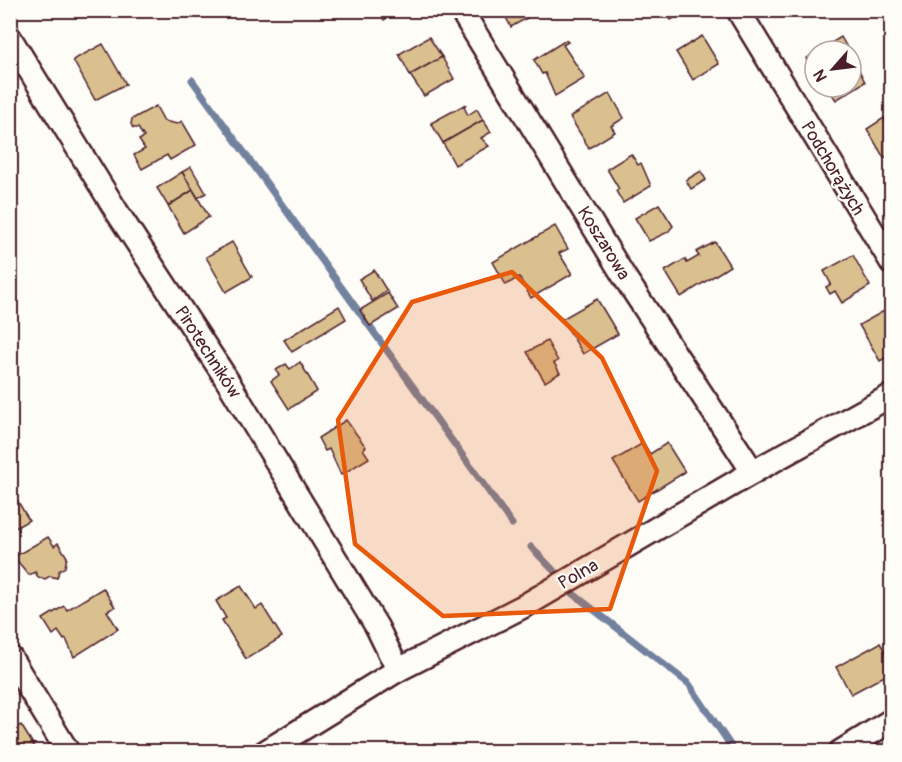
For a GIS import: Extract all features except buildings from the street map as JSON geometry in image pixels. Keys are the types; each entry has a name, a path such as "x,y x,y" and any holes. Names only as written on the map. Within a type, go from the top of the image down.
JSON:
{"street":[{"name":"Koszarowa","path":"461,10 625,278 753,472"},
{"name":"Podchorążych","path":"738,10 891,263"},
{"name":"Pirotechników","path":"10,38 117,212 222,372 377,627 398,670"},
{"name":"Polna","path":"264,752 398,670 526,604 891,395"},
{"path":"10,657 68,752"},
{"path":"840,752 891,720"}],"highlighted area":[{"path":"512,272 602,358 657,471 610,609 443,616 355,544 338,420 412,302"}],"waterway":[{"path":"192,80 512,524"},
{"path":"531,547 556,573"},
{"path":"571,592 689,684 735,752"}]}
